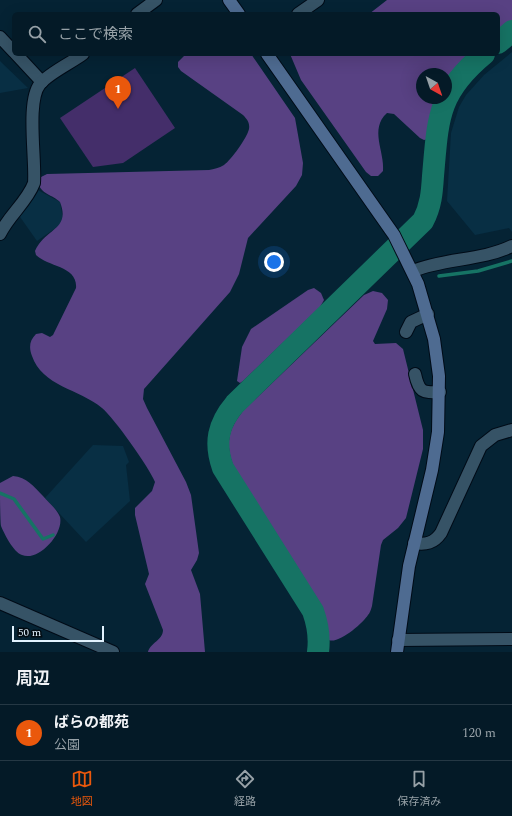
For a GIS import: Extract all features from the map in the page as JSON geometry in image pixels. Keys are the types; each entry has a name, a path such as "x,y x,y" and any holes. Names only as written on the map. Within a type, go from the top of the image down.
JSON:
{"street":[{"path":"140,12 156,0"},
{"path":"229,0 238,12"},
{"path":"301,12 318,0"},
{"path":"0,37 12,50"},
{"path":"18,56 42,82"},
{"path":"0,234 6,222 31,190 34,183 33,132 35,96 37,89 42,82 80,56"},
{"path":"268,56 394,235 413,271 428,314 437,357 440,392 436,451 414,543 397,652"},
{"path":"413,271 425,266 496,252 512,246"},
{"path":"406,332 411,322 428,314"},
{"path":"415,374 419,388 422,391 427,393 440,392"},
{"path":"414,543 429,544 436,540 441,533 481,446 495,435 512,430"},
{"path":"0,603 113,652"},
{"path":"398,640 512,639"}],"shaded area":[{"path":"387,0 512,0 512,25 500,35 500,12 372,12"},
{"path":"512,52 512,232 509,228 475,235 447,201 451,133 459,107 466,95 484,75"},
{"path":"184,56 252,56 295,118 303,163 302,175 296,186 248,238 239,274 230,292 144,389 143,399 186,482 191,495 199,553 191,570 200,594 205,652 148,652 151,646 159,639 163,630 145,584 149,574 135,515 135,508 152,491 155,482 139,455 107,413 83,396 52,381 37,366 32,356 30,347 36,334 42,333 50,337 53,335 76,288 72,275 36,255 35,251 39,243 60,224 62,218 60,202 44,192 39,186 41,177 47,174 215,169 224,165 231,159 248,133 249,123 243,115 181,71 178,67 178,62"},
{"path":"291,56 475,56 459,70 452,80 452,68 416,68 416,104 439,104 429,139 424,140 420,138 394,114 387,113 382,119 378,133 383,171 378,176 371,176 366,172 301,80"},
{"path":"0,61 28,88 0,93"},
{"path":"135,68 175,128 123,163 93,167 60,118"},
{"path":"36,189 60,202 63,219 60,225 37,241 18,214"},
{"path":"314,288 321,293 324,300 320,307 243,381 240,383 237,381 242,347 251,329 308,290"},
{"path":"373,291 382,293 388,300 387,309 373,341 375,344 396,343 403,349 423,430 423,449 406,518 398,528 383,540 381,545 370,612 361,623 349,633 343,637 331,641 327,639 324,634 317,609 278,550 249,501 238,478 231,457 229,441 234,425 243,411 364,295"},
{"path":"93,445 123,446 129,462 126,465 130,501 86,542 45,498"},
{"path":"13,476 22,478 30,483 55,508 60,517 58,531 54,538 42,551 28,556 22,555 15,550 1,526 0,483"}],"waterway":[{"path":"500,41 512,31"},
{"path":"318,652 318,631 313,611 223,468 220,459 218,442 221,426 229,411 235,404 423,221 431,199 436,138 443,108 457,82 482,56"},
{"path":"439,276 478,271 512,261"},
{"path":"0,493 14,499 43,539 53,535"}],"place":[{"name":"ばらの都苑","path":"118,109"}]}
